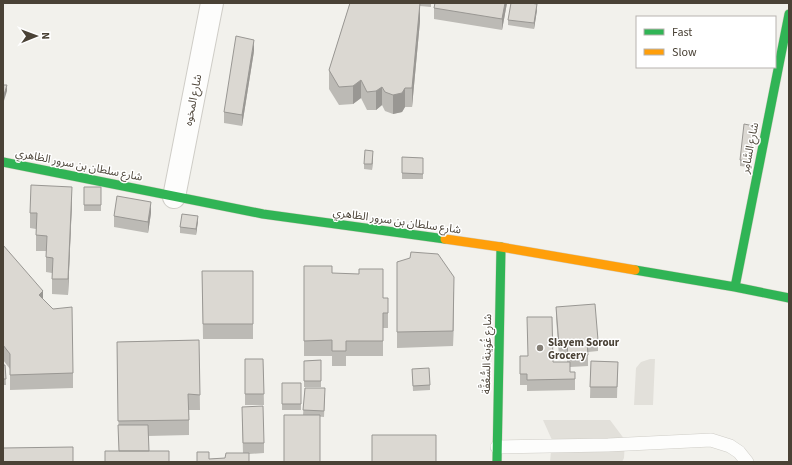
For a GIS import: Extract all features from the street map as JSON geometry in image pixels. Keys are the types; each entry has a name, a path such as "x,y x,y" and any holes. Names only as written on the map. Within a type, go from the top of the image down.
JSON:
{"street":[{"name":"شارع المخوه","path":"174,197 212,3"},
{"name":"شارع السَّامِر","path":"735,287 789,14"},
{"name":"شارع سلطان بن سرور الظاهري","path":"3,162 263,214 501,247 735,287 789,298"},
{"name":"شارع غُوَينة السُّعُفَّة","path":"497,462 501,247"}],"lane":[{"path":"497,447 608,445 711,440 730,446 739,452 747,462"}],"shaded area":[{"path":"655,359 653,405 634,405 636,368 641,362"},
{"path":"543,420 610,420 625,440 624,458 622,462 550,462 552,440"}],"building":[{"path":"350,3 420,3 412,88 405,88 402,93 393,95 385,92 382,87 376,91 367,92 361,80 353,86 339,87 329,70"},
{"path":"435,3 505,3 502,19 434,8"},
{"path":"511,3 537,4 534,23 508,20"},
{"path":"236,36 254,40 242,115 224,112"},
{"path":"3,85 7,85 3,98"},
{"path":"744,124 754,126 749,161 740,160"},
{"path":"365,150 373,151 372,164 364,164"},
{"path":"402,157 423,158 423,174 402,173"},
{"path":"31,185 72,187 68,279 52,279 53,258 46,257 47,236 36,235 37,213 30,213"},
{"path":"84,187 101,187 101,205 84,205"},
{"path":"117,196 151,202 148,222 114,216"},
{"path":"182,214 198,216 196,229 180,227"},
{"path":"3,245 43,291 39,295 53,309 72,307 73,373 10,375 10,354 3,345"},
{"path":"411,252 438,254 454,277 453,331 397,332 397,262 410,258"},
{"path":"304,266 332,266 332,273 359,274 359,269 383,269 383,298 388,298 388,313 383,313 383,341 346,341 346,351 332,351 332,340 304,341"},
{"path":"202,271 253,271 253,324 203,324"},
{"path":"595,304 598,340 587,341 588,355 568,356 567,345 559,345 556,307"},
{"name":"Slayem Sorour Grocery","path":"527,317 552,317 553,362 570,362 570,372 575,372 575,379 527,380 527,374 520,374 520,356 528,356"},
{"path":"199,340 200,395 188,394 189,420 118,421 117,342"},
{"path":"245,359 263,359 264,394 245,394"},
{"path":"321,360 321,381 304,381 304,361"},
{"path":"591,361 618,362 617,387 590,387"},
{"path":"3,365 5,365 6,379 3,379"},
{"path":"429,368 430,385 413,386 412,369"},
{"path":"282,383 301,383 301,404 282,404"},
{"path":"305,388 325,388 324,411 303,410"},
{"path":"263,406 264,443 243,443 242,407"},
{"path":"284,415 320,415 320,462 284,462"},
{"path":"118,425 148,425 149,451 119,451"},
{"path":"372,435 436,435 436,462 372,462"},
{"path":"73,447 73,462 3,462 3,448"},
{"path":"105,451 169,451 169,462 105,462"},
{"path":"197,452 209,452 209,459 225,458 226,453 249,453 249,462 197,462"}],"traffic: fast":[{"path":"735,287 789,14"},
{"path":"3,162 263,214 445,239"},
{"path":"497,462 501,247"},
{"path":"635,270 789,298"}],"traffic: slow":[{"path":"445,239 635,270"}],"place":[{"name":"Slayem Sorour Grocery","path":"540,348"}]}
